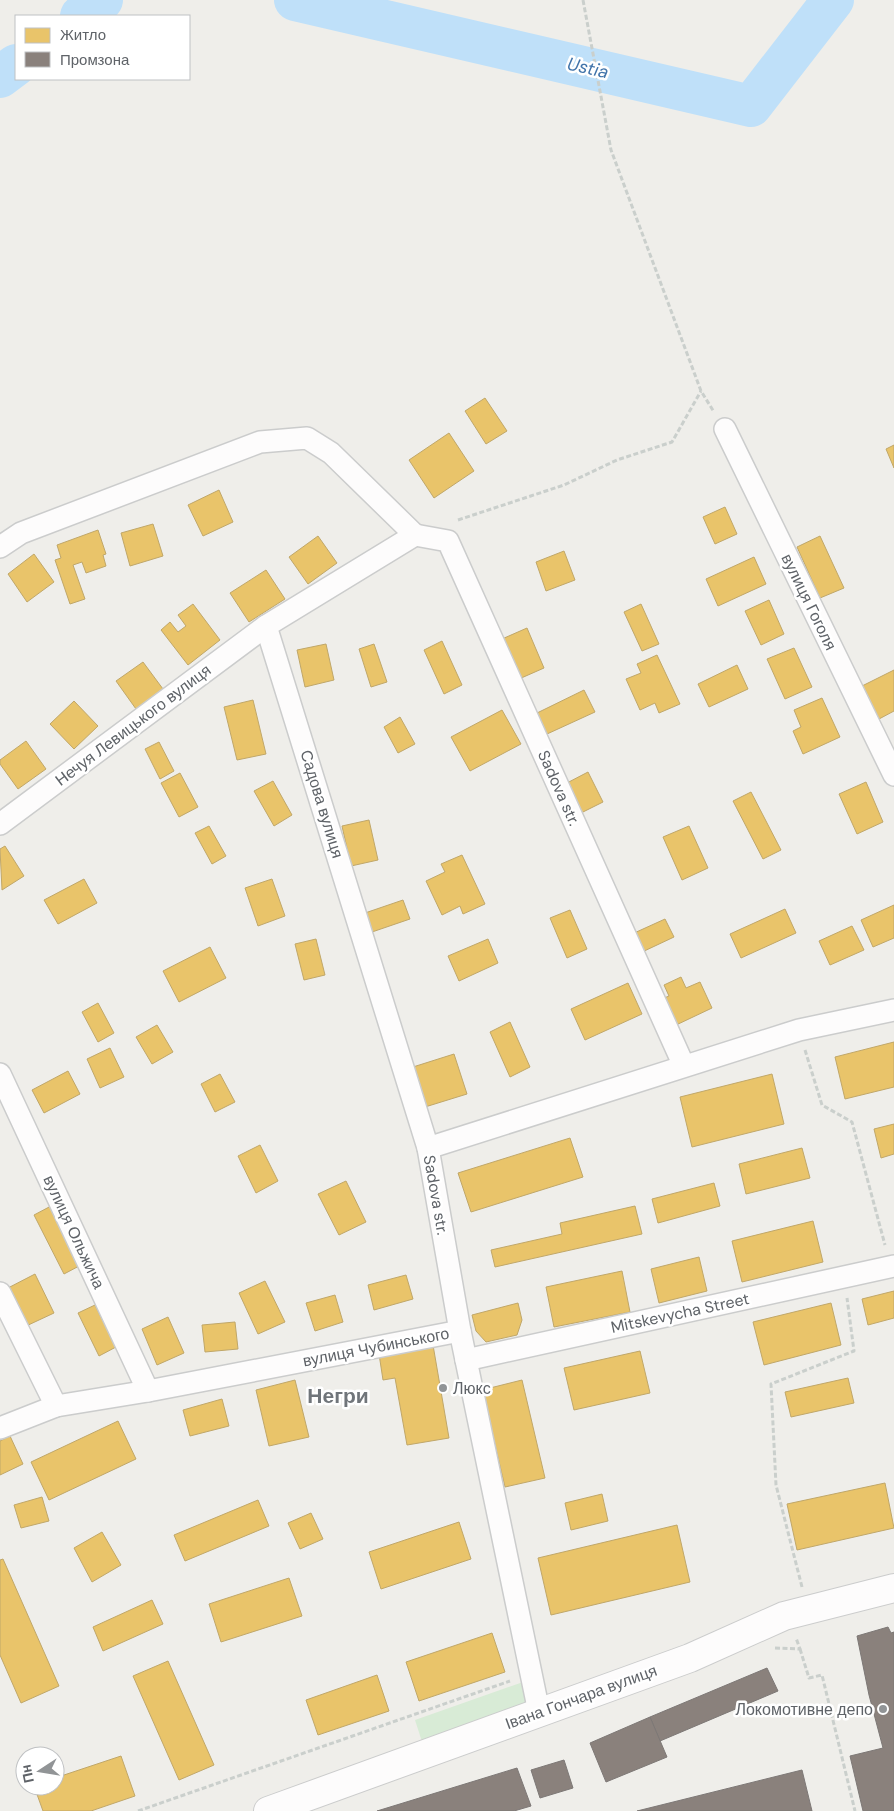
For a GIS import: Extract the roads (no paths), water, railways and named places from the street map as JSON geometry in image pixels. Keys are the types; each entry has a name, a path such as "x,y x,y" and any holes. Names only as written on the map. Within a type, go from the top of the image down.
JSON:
{"street":[{"name":"вулиця Гоголя","path":"725,429 894,775"},
{"path":"0,547 21,533 260,442 306,438 331,453 415,534 266,626"},
{"name":"Sadova str.","path":"415,534 448,540 684,1066"},
{"name":"Нечуя Левицького вулиця","path":"0,824 266,626"},
{"name":"Садова вулиця","path":"266,626 428,1148"},
{"name":"Sadova str.","path":"460,1331 428,1148 799,1030 894,1010"},
{"name":"вулиця Ольжича","path":"0,1074 148,1391"},
{"name":"Mitskevycha Street","path":"466,1360 892,1267"},
{"path":"0,1293 56,1406"},
{"name":"вулиця Чубинського","path":"0,1428 56,1406 148,1391 460,1331 539,1712"},
{"name":"Івана Гончара вулиця","path":"268,1811 690,1658 784,1616 894,1588"}],"waterway":[{"name":"Ustia","path":"82,15 102,0"},
{"name":"Ustia","path":"295,0 751,106 833,0"},
{"name":"Ustia","path":"0,77 15,66"}],"place":[{"name":"Люкс","path":"443,1388"},
{"name":"Локомотивне депо","path":"883,1709"}],"district":[{"name":"Негри","path":"338,1396"}]}
